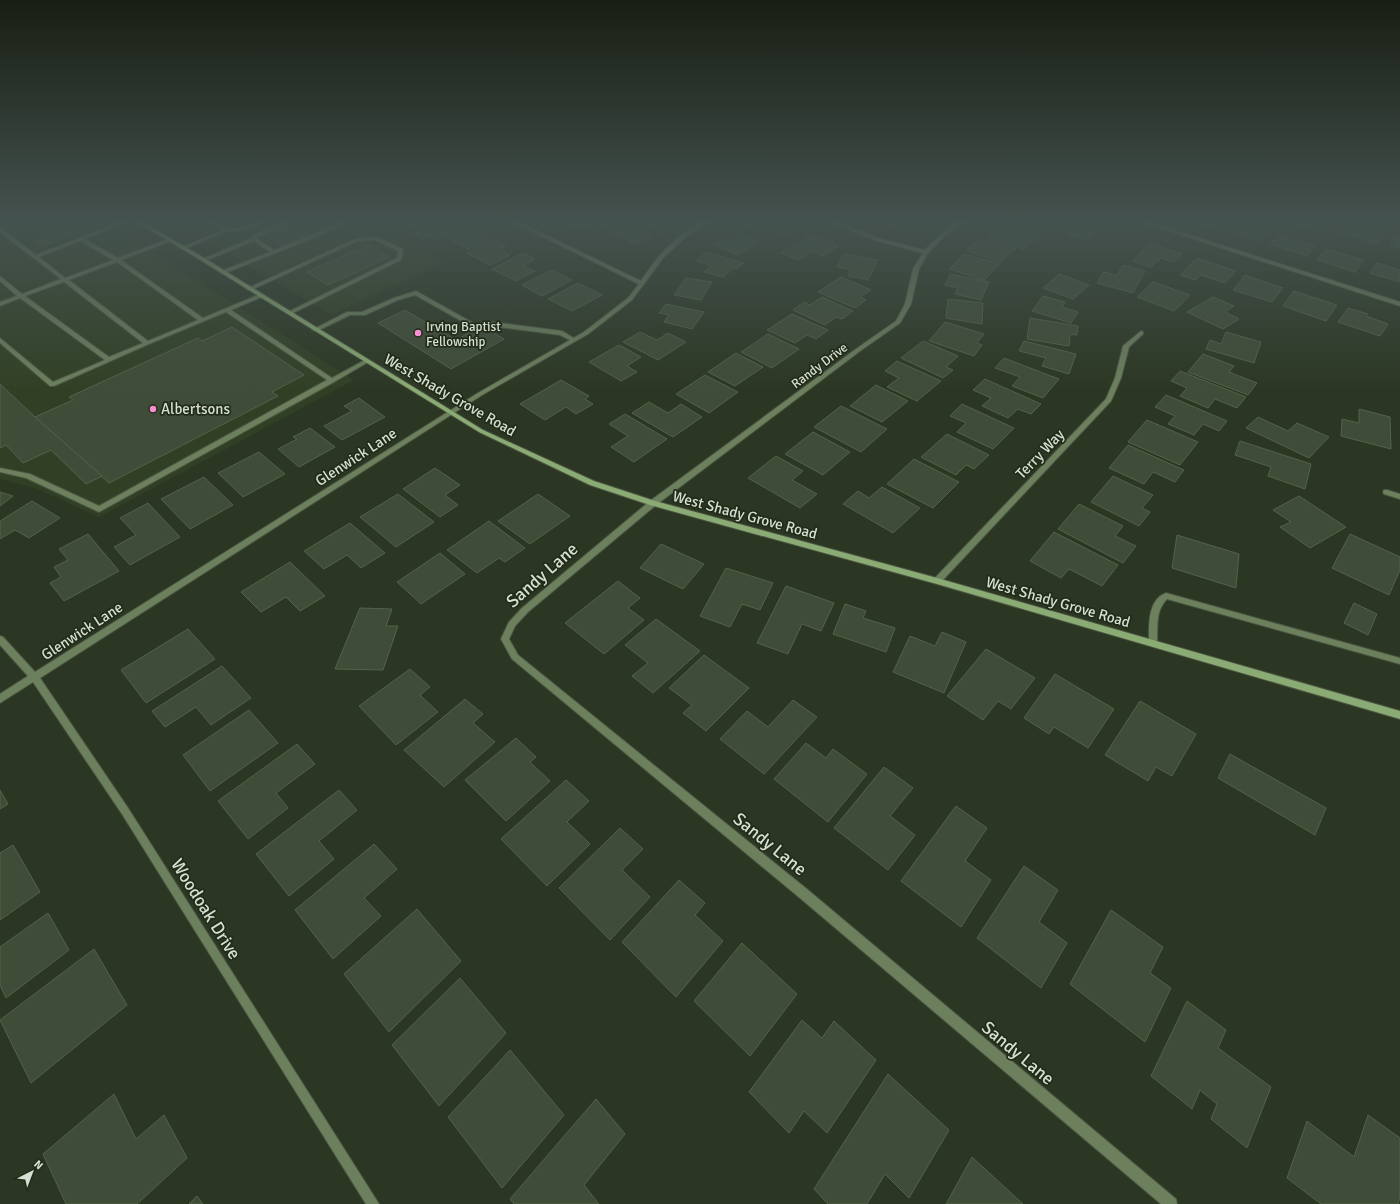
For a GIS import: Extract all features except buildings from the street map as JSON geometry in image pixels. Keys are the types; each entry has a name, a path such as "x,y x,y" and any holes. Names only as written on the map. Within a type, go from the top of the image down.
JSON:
{"main road":[{"name":"West Shady Grove Road","path":"229,276 481,431 592,484 653,503 937,581 1400,715"}],"street":[{"path":"60,276 148,343"},
{"path":"0,304 75,276"},
{"path":"141,276 202,320"},
{"path":"249,289 277,276"},
{"path":"289,313 365,276"},
{"path":"626,276 642,284"},
{"name":"Glenwick Lane","path":"0,699 480,394 574,340 612,314 630,299 648,276"},
{"name":"Randy Drive","path":"653,503 858,350 898,322 908,304 914,276"},
{"path":"1313,276 1400,304"},
{"path":"0,278 21,296 109,360"},
{"path":"315,330 349,313 363,314 396,299 416,293 474,326 492,324 548,331 562,333 574,340"},
{"path":"0,340 52,385 260,296"},
{"path":"227,310 332,380"},
{"name":"Terry Way","path":"937,581 1109,400 1118,378 1126,346 1141,333"},
{"path":"0,470 28,476 99,509 367,362"},
{"path":"1387,492 1400,497"},
{"name":"Sandy Lane","path":"653,503 525,610 512,624 505,639 515,658 804,894 1171,1204"},
{"path":"1153,643 1154,618 1157,603 1166,596 1400,661"},
{"name":"Woodoak Drive","path":"0,639 35,678 125,811 374,1204"}],"shaded area":[{"path":"0,276 190,276 354,380 99,517 38,489 0,479"},
{"path":"267,276 414,276 332,315"}],"place":[{"name":"Irving Baptist Fellowship","path":"418,333"},
{"name":"Albertsons","path":"153,409"}]}
